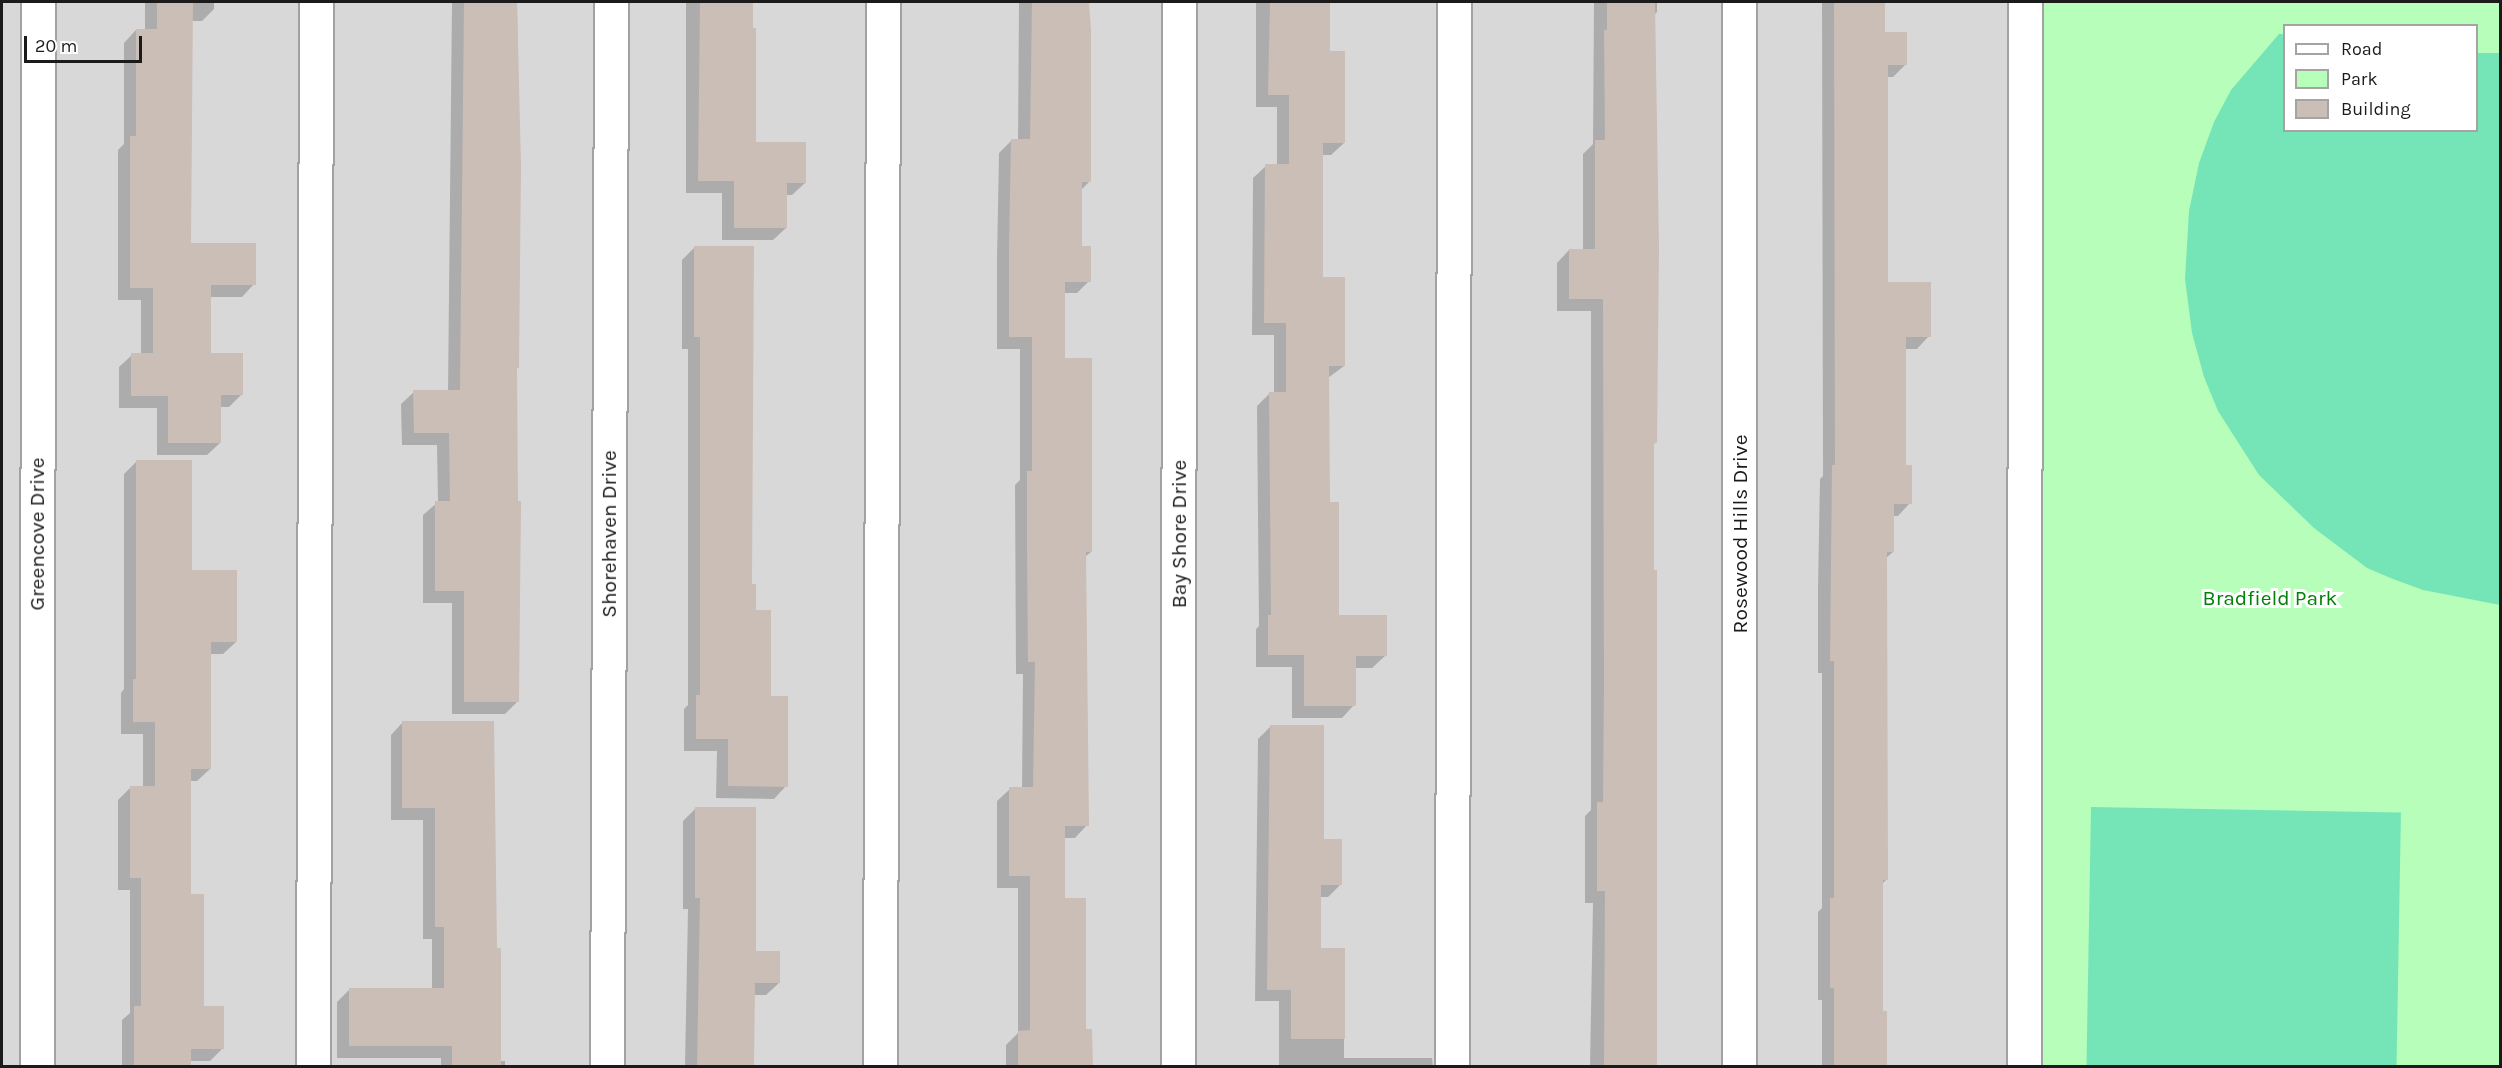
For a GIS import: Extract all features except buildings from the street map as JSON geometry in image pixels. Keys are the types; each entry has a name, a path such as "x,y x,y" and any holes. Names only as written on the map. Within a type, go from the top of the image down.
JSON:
{"street":[{"name":"Greencove Drive","path":"37,1066 38,2"},
{"path":"313,1066 316,2"},
{"name":"Shorehaven Drive","path":"607,1066 611,2"},
{"path":"880,1066 883,2"},
{"name":"Bay Shore Drive","path":"1178,1066 1179,2"},
{"path":"1452,1066 1454,2"},
{"name":"Rosewood Hills Drive","path":"1739,2 1739,1066"},
{"path":"2024,1066 2025,2"}],"shaded area":[{"path":"2,2 2039,2 2039,1066 2,1066"}],"green space":[{"name":"Bradfield Park","path":"2039,2 2500,2 2500,1066 2039,1066"},
{"path":"2279,34 2283,34 2283,132 2478,132 2478,53 2500,53 2500,605 2423,590 2367,568 2314,528 2259,475 2218,411 2204,377 2192,333 2185,279 2189,211 2199,163 2214,122 2231,90"},
{"path":"2091,807 2401,812 2397,1066 2086,1066"}]}
